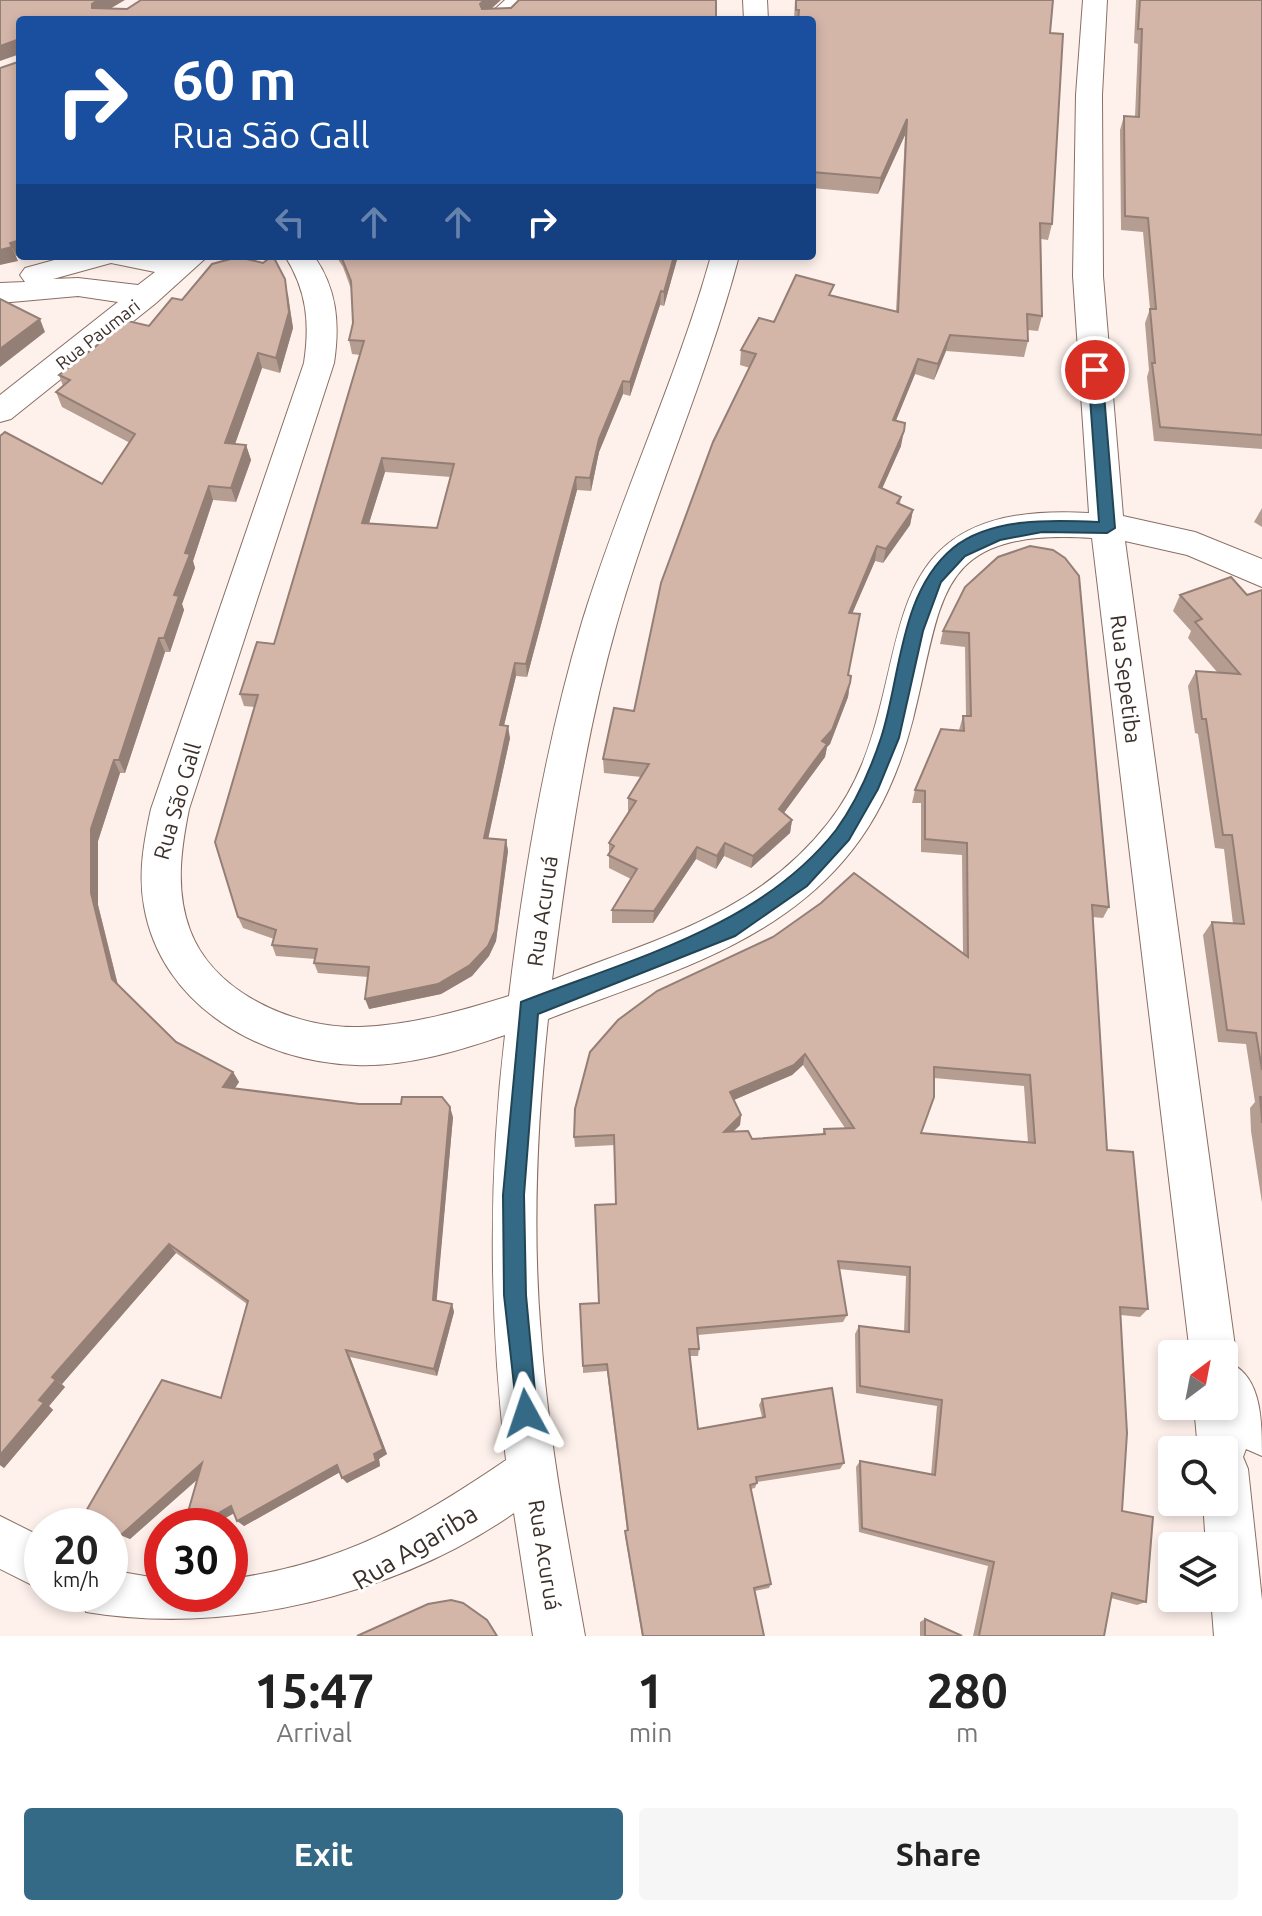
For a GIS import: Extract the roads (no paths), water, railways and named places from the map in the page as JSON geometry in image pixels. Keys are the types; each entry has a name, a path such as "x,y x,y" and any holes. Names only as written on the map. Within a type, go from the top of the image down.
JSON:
{"street":[{"path":"500,16 520,0"},
{"name":"Rua Sepetiba","path":"1095,0 1089,95 1088,276 1107,528 1211,1340"},
{"path":"0,285 88,260"},
{"path":"164,260 186,262"},
{"name":"Rua São Gall","path":"301,260 319,289 324,314 319,363 170,809 158,872 166,919 180,952 201,981 228,1007 278,1034 341,1044 382,1045 437,1038 528,1008 728,930 800,880 843,835 869,789 890,738 914,631 934,580 959,551 996,534 1042,526 1107,528 1184,539 1232,556 1262,574"},
{"name":"Rua Acuruá","path":"559,1636 531,1472 515,1295 514,1195 528,1008 543,894 578,705 607,598 710,315 724,260"},
{"name":"Rua Paumari","path":"0,411 186,262"},
{"path":"78,287 120,317"},
{"path":"0,293 78,287 146,296"},
{"path":"1238,1402 1262,1432"},
{"name":"Rua Agariba","path":"128,1601 185,1618 260,1616 353,1588 428,1546 531,1472"},
{"path":"1238,1500 1240,1636"},
{"path":"0,1541 24,1555"}]}
